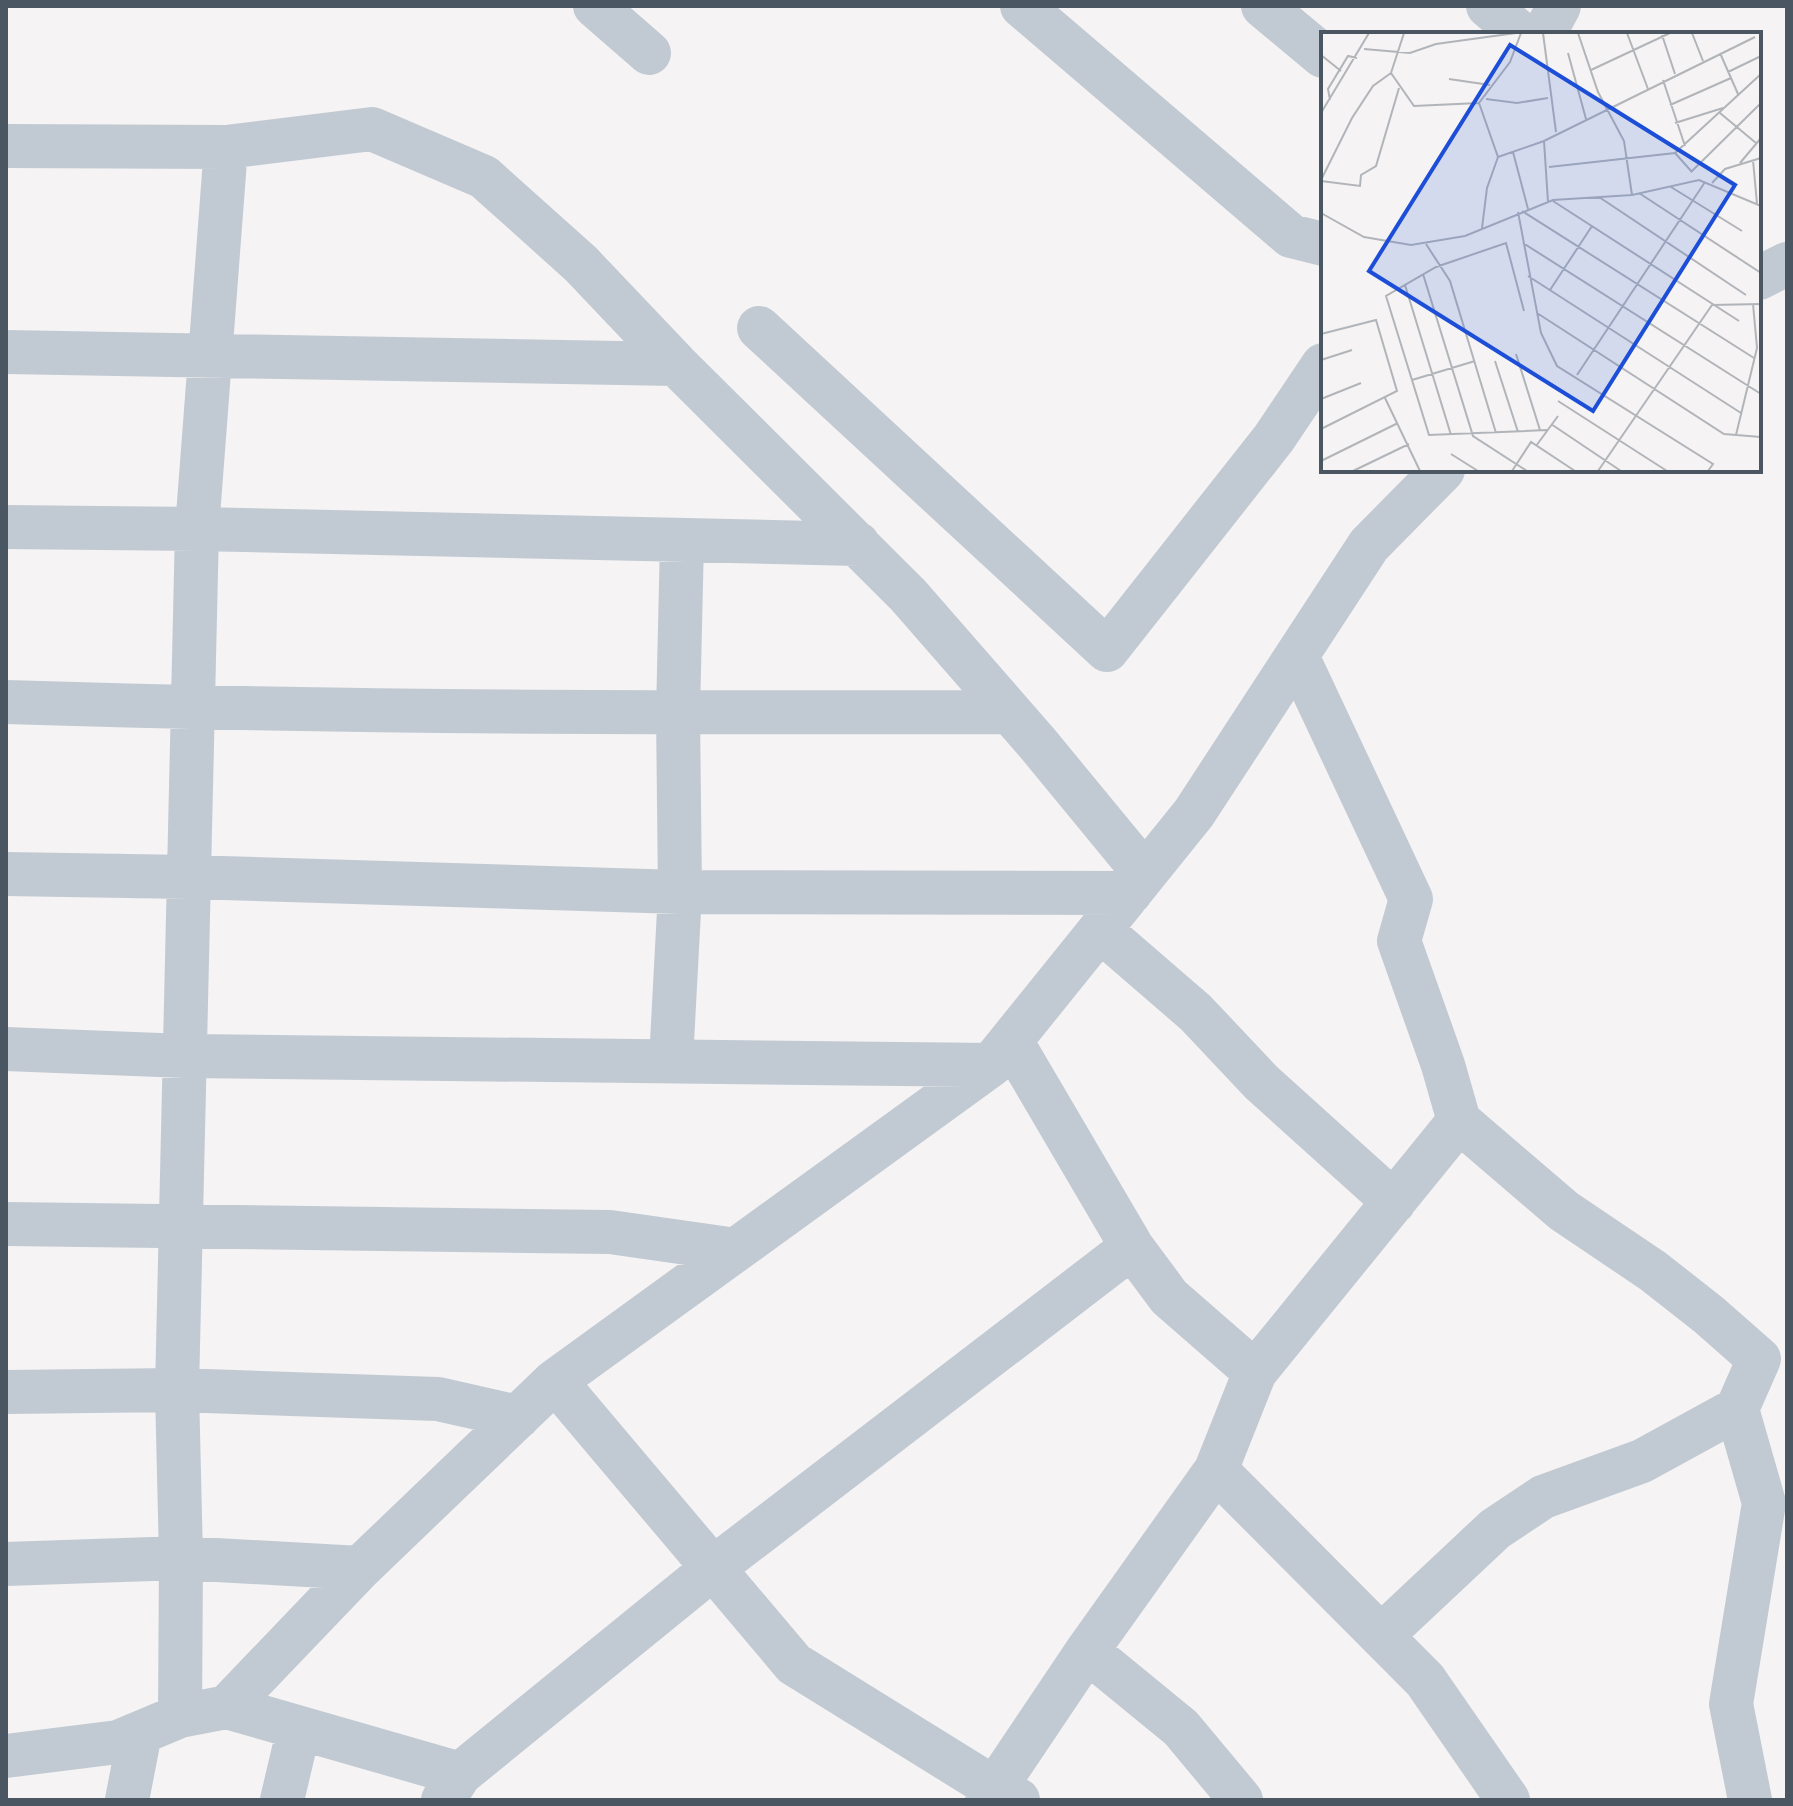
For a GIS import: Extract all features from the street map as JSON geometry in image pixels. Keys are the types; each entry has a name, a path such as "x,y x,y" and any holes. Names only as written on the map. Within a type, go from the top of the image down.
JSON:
{"street":[{"path":"595,6 649,53"},
{"path":"1022,6 1291,236 1321,244"},
{"path":"1263,6 1321,54"},
{"path":"1488,6 1519,32"},
{"path":"1545,32 1559,6"},
{"path":"6,146 226,147 372,129 484,177 581,264 676,364 908,595 1010,712 1138,884"},
{"path":"180,1716 181,1558 177,1390 197,529 226,147"},
{"path":"1761,277 1787,264"},
{"path":"759,328 1107,650 1274,438 1321,368"},
{"path":"6,352 676,364"},
{"path":"227,1707 360,1568 555,1381 1001,1053 1194,813 1369,545 1441,472"},
{"path":"6,527 858,544"},
{"path":"671,1061 680,892 678,713 682,540"},
{"path":"1297,656 1411,899 1399,941 1443,1065 1459,1121 1564,1211 1653,1271 1709,1315 1773,1348 1737,1409 1642,1461 1543,1497 1495,1529 1381,1636"},
{"path":"6,702 193,708 678,713 1010,712"},
{"path":"6,874 680,892 1138,884"},
{"path":"1100,930 1196,1013 1261,1082 1394,1202"},
{"path":"6,1049 185,1056 671,1061 1001,1053"},
{"path":"1001,1053 1169,1297 1255,1372"},
{"path":"555,1381 794,1664 1000,1796 1087,1651 1216,1470 1255,1372 1459,1121"},
{"path":"6,1224 610,1232 736,1250"},
{"path":"6,1756 118,1742 180,1716 227,1707 299,1728 451,1787 712,1569 1132,1247"},
{"path":"6,1392 177,1390 438,1399 518,1417"},
{"path":"1737,1409 1775,1498 1731,1704 1750,1800"},
{"path":"1216,1470 1425,1680 1508,1800"},
{"path":"6,1564 181,1558 360,1568"},
{"path":"1087,1651 1181,1728 1241,1800"},
{"path":"282,1800 299,1728"},
{"path":"127,1800 140,1733"}]}
